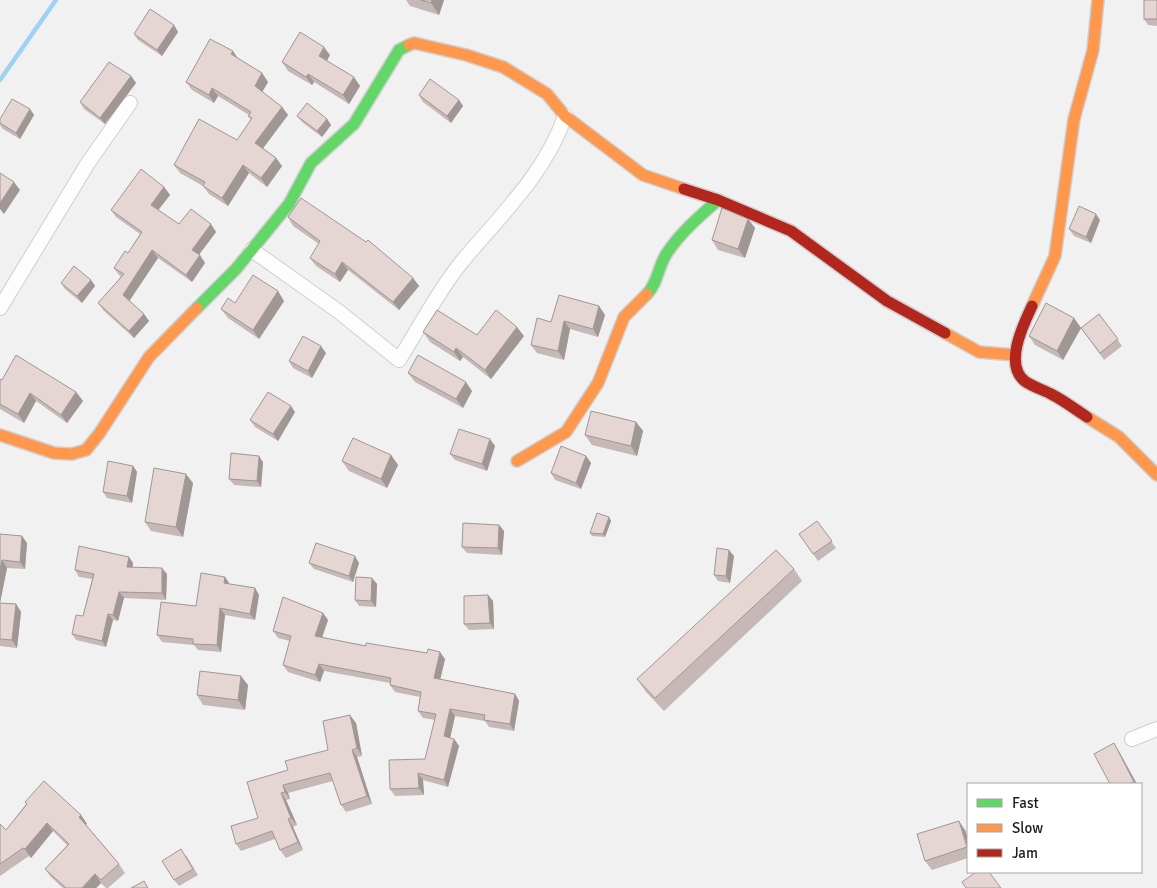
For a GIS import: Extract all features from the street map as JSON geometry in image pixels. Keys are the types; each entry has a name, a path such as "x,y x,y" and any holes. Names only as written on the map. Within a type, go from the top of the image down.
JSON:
{"street":[{"path":"1098,0 1093,50 1074,119 1056,256 1020,332 1015,355 1019,372 1025,381 1053,395 1119,437 1157,475"},
{"path":"0,435 54,453 72,454 86,450 149,357 236,269 289,204 310,164 354,124 399,50 414,43 466,55 504,67 547,94 565,116 644,175 718,200 791,231 887,301 979,352 1015,355"},
{"path":"0,308 88,163 130,103"},
{"path":"252,250 338,311 399,360 459,266 518,194 557,140 565,116"},
{"path":"517,461 566,432 598,383 624,317 653,288 666,254 690,225 718,200"},
{"path":"1132,739 1157,729"}],"building":[{"path":"421,0 432,0 431,3"},
{"path":"1144,0 1157,0 1157,19 1144,19"},
{"path":"150,9 174,25 157,50 134,34"},
{"path":"300,32 324,47 319,56 354,77 343,95 308,74 306,77 282,62"},
{"path":"210,39 233,51 231,54 262,73 255,86 282,107 255,143 276,158 261,178 243,165 222,198 203,186 205,182 174,165 199,119 237,140 252,118 248,116 251,112 212,88 209,95 186,82"},
{"path":"109,62 131,76 100,118 80,102"},
{"path":"430,79 459,100 447,116 419,95"},
{"path":"12,99 30,109 16,133 0,123 0,119"},
{"path":"307,103 327,119 317,131 297,116"},
{"path":"141,169 164,187 151,205 179,224 191,209 211,224 192,250 200,255 186,275 152,250 123,295 144,314 129,331 98,303 124,274 114,268 125,251 128,253 142,232 111,210"},
{"path":"0,173 14,182 0,203"},
{"path":"301,198 366,242 368,240 413,278 393,302 342,262 335,274 310,258 320,241 288,217"},
{"path":"1079,206 1096,214 1086,237 1069,229"},
{"path":"722,208 748,219 738,249 712,240"},
{"path":"74,266 91,280 77,296 61,283"},
{"path":"253,275 278,291 253,330 221,309 228,298 235,303"},
{"path":"559,295 599,306 593,329 564,321 558,351 531,345 537,318 551,322"},
{"path":"1046,303 1074,318 1057,351 1029,336"},
{"path":"437,310 477,335 496,310 517,327 485,370 456,348 454,352 423,332"},
{"path":"1099,314 1118,339 1100,353 1081,328"},
{"path":"303,336 321,346 308,371 289,361"},
{"path":"16,355 76,392 61,415 30,393 18,414 0,404 0,379 2,380"},
{"path":"418,355 466,382 456,399 408,373"},
{"path":"268,392 291,406 273,434 250,420"},
{"path":"591,411 636,422 631,446 585,435"},
{"path":"459,429 490,439 482,464 450,454"},
{"path":"353,438 391,455 381,479 342,461"},
{"path":"561,446 586,456 576,483 551,473"},
{"path":"231,453 259,456 257,481 229,479"},
{"path":"108,461 133,466 127,496 103,492"},
{"path":"154,468 186,474 176,527 145,522"},
{"path":"597,513 609,517 603,534 590,533"},
{"path":"817,521 832,541 813,554 799,534"},
{"path":"463,523 499,525 498,548 462,547"},
{"path":"0,534 22,536 20,562 2,560 0,570"},
{"path":"316,543 355,556 349,576 309,563"},
{"path":"79,546 129,557 127,567 162,568 162,593 119,592 113,615 108,614 102,641 72,634 76,615 83,616 94,574 75,570"},
{"path":"717,548 729,550 726,576 714,575"},
{"path":"776,550 794,569 655,698 637,679"},
{"path":"201,573 225,577 224,583 255,588 250,614 220,608 217,645 193,644 193,639 157,635 161,602 196,606"},
{"path":"356,577 372,578 371,601 355,600"},
{"path":"488,595 490,623 464,624 464,596"},
{"path":"283,597 323,613 315,636 366,646 366,643 427,653 428,649 440,652 434,678 515,694 510,724 484,720 485,715 450,709 444,736 454,739 444,780 418,773 419,788 390,789 389,760 425,759 436,714 418,711 421,692 390,685 391,678 319,664 315,675 283,665 291,636 273,631"},
{"path":"0,603 16,604 12,640 0,639"},
{"path":"200,671 241,676 238,700 197,695"},
{"path":"350,715 357,748 352,750 367,796 341,805 330,773 283,785 285,792 281,793 291,818 288,819 298,842 280,850 272,831 236,844 231,826 258,818 247,782 288,770 285,761 328,750 323,721"},
{"path":"1114,743 1134,782 1109,783 1094,754"},
{"path":"44,781 81,815 79,817 119,864 101,880 95,874 82,888 66,888 45,869 69,844 47,823 25,849 23,848 0,864 0,824 6,830 27,804 25,802"},
{"path":"959,821 967,847 925,861 917,834"},
{"path":"181,849 193,869 174,880 162,861"},
{"path":"975,873 990,873 1001,888 966,888 962,882"},
{"path":"144,881 148,888 131,888"}],"waterway":[{"path":"0,80 56,0"}],"traffic: fast":[{"path":"197,308 236,269 289,204 311,163 354,124 399,50 409,45"},
{"path":"647,294 654,285 664,258 672,245 718,200"}],"traffic: slow":[{"path":"1032,306 1055,256 1074,119 1093,50 1098,0"},
{"path":"409,45 414,43 466,55 503,67 547,94 565,116 643,175 684,189"},
{"path":"517,461 566,432 598,383 624,317 647,294"},
{"path":"0,435 54,453 72,454 86,450 99,434 149,357 197,308"},
{"path":"945,333 979,352 1015,355"},
{"path":"1087,417 1119,437 1157,475"}],"traffic: jam":[{"path":"684,189 718,200 791,231 887,301 945,333"},
{"path":"1032,306 1017,345 1015,356 1019,375 1026,382 1055,396 1087,417"}]}
